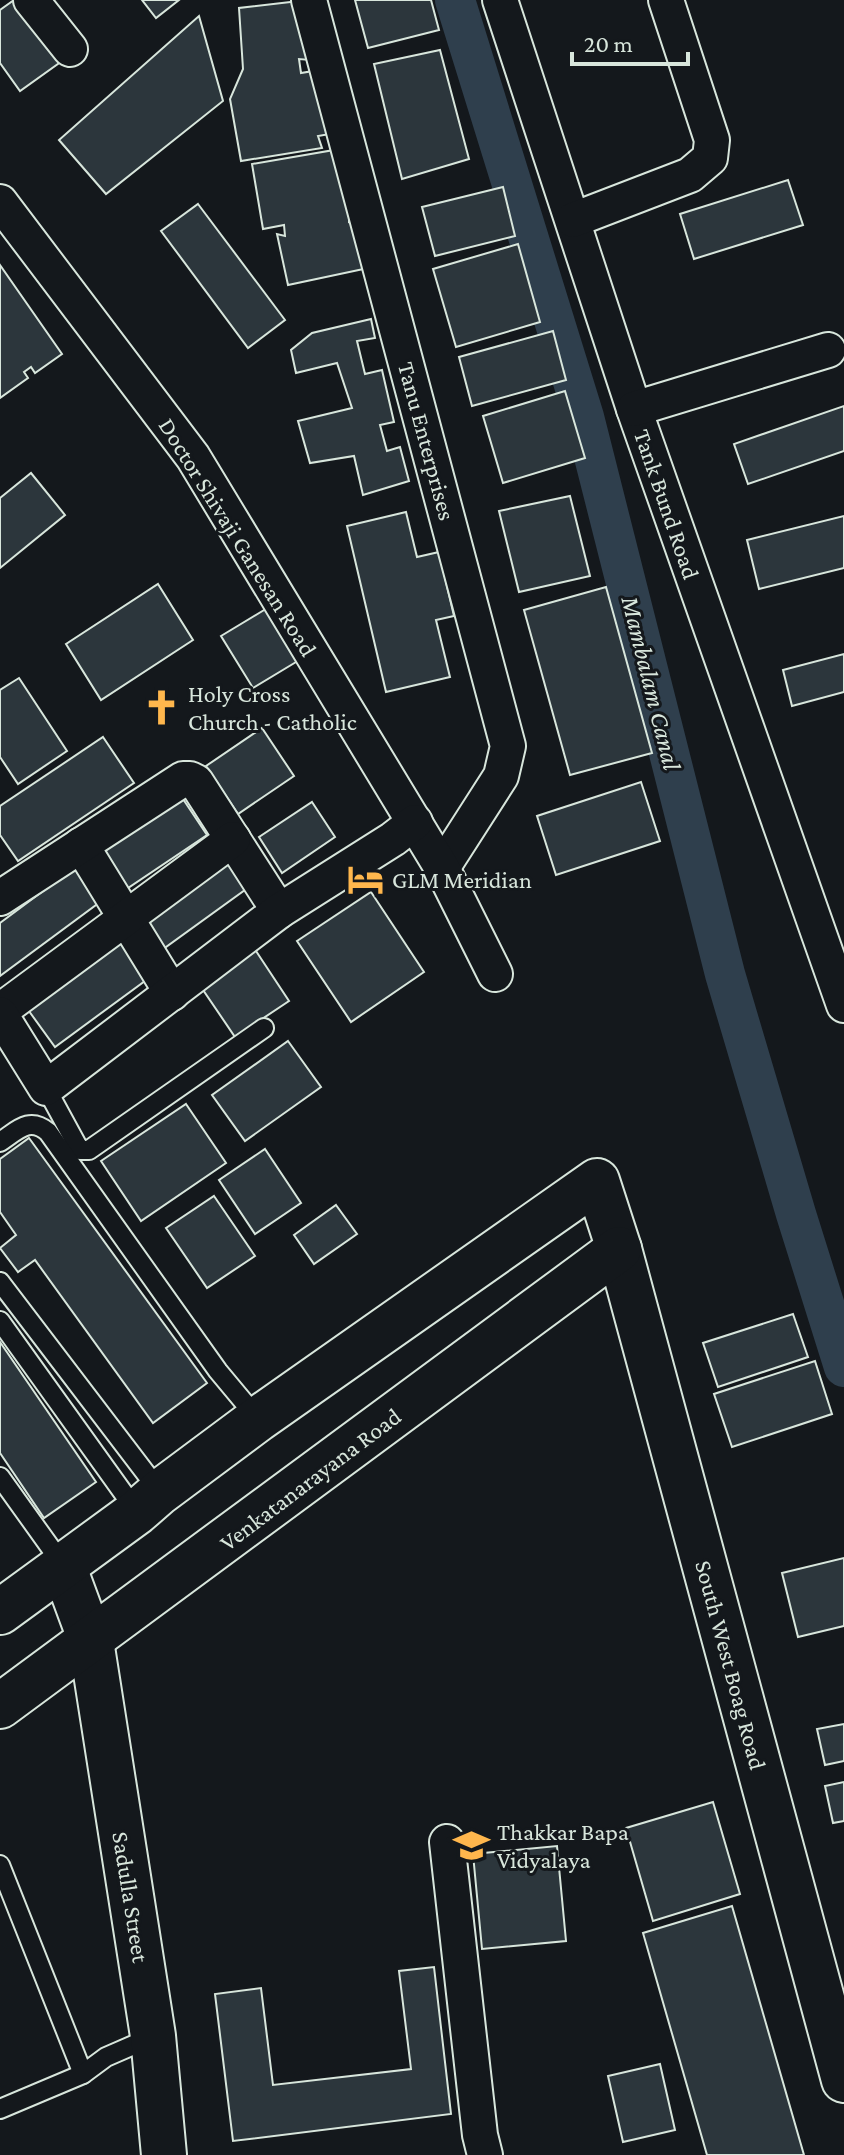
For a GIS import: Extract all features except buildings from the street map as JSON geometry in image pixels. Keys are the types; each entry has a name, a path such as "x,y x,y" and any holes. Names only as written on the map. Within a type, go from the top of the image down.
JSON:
{"street":[{"path":"31,0 70,49"},
{"name":"Tanu Enterprises","path":"309,0 508,746 501,776 442,868"},
{"name":"Tank Bund Road","path":"500,0 634,409 844,1005"},
{"path":"573,220 690,175 710,158 712,140 666,0"},
{"name":"Doctor Shivaji Ganesan Road","path":"0,202 193,457 442,868 495,974"},
{"path":"634,409 828,350"},
{"path":"0,898 183,779 190,779 196,782 279,911"},
{"path":"233,839 0,1013 46,1088 279,911 415,822"},
{"path":"81,845 172,993"},
{"name":"South West Boag Road","path":"258,1419 597,1181 619,1249 844,2080"},
{"name":"Venkatanarayana Road","path":"0,1706 619,1249"},
{"path":"0,1612 258,1419"},
{"name":"Sadulla Street","path":"63,1565 91,1641 153,2036 164,2155"},
{"path":"447,1842 480,2135 485,2155"}],"lane":[{"path":"46,1088 80,1150 89,1150 264,1028"},
{"path":"0,1142 29,1124 38,1125 48,1132 218,1371 258,1419"},
{"path":"0,1282 148,1502"},
{"path":"0,1321 148,1502"},
{"path":"0,1477 63,1565"},
{"path":"0,1865 83,2074"},
{"path":"0,2109 83,2074 106,2057 153,2036"}],"waterway":[{"name":"Mambalam Canal","path":"455,0 584,417 725,974 844,1367"}],"place":[{"name":"Holy Cross Church - Catholic","path":"162,707"},
{"name":"GLM Meridian","path":"366,879"},
{"name":"Thakkar Bapa Vidyalaya","path":"471,1845"}]}
